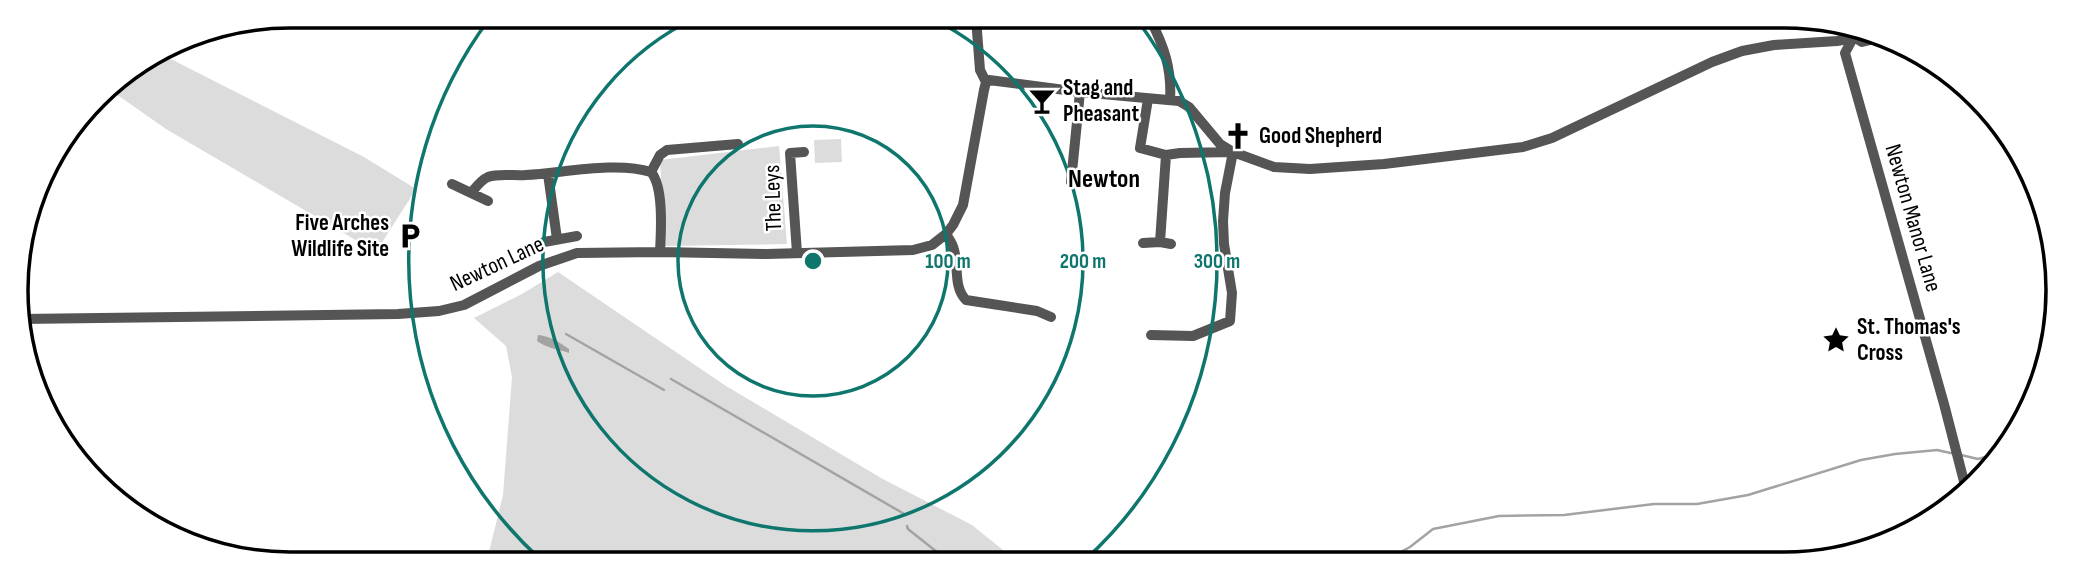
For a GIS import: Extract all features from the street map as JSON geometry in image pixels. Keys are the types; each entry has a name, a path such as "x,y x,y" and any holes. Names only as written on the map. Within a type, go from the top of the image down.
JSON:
{"street":[{"path":"977,28 980,70 990,81 1179,101 1189,107 1220,144 1233,152 1274,167 1310,169 1384,164 1523,147 1552,138 1712,62 1742,51 1774,45 1853,38 1865,41"},
{"path":"1155,28 1169,64 1170,100"},
{"name":"Newton Manor Lane","path":"1853,38 1844,53 1964,480"},
{"path":"990,81 963,205 946,234 954,247 960,290 966,300 1037,312 1051,317"},
{"path":"1071,182 1080,92"},
{"path":"1147,99 1140,148 1167,155 1233,152"},
{"path":"651,172 660,155 667,150 738,144"},
{"name":"The Leys","path":"797,253 790,153 804,152"},
{"path":"1151,335 1193,336 1230,321 1232,293 1223,221 1233,152"},
{"path":"1143,243 1166,243 1167,155"},
{"path":"472,192 482,181 492,176 548,174 584,169 640,169 651,172 657,178 658,186 660,252"},
{"path":"548,174 557,239"},
{"path":"452,184 488,201"},
{"name":"Newton Lane","path":"30,319 398,314 439,311 464,305 548,262 577,253 768,254 913,250 932,245 946,234"},
{"path":"544,242 577,236"}],"shaded area":[{"path":"169,58 364,157 416,189 376,252 166,129 116,94 144,72"},
{"path":"841,139 842,162 815,163 814,140"},
{"path":"779,146 787,244 665,246 660,160"},
{"path":"558,272 726,386 881,478 972,525 1002,552 489,552 503,495 512,377 506,346 474,318"},
{"path":"538,335 558,342 569,349 569,353 537,341"}],"waterway":[{"path":"566,334 664,390"},
{"path":"671,379 906,515"},
{"path":"1401,552 1433,529 1499,516 1564,515 1654,504 1697,504 1748,495 1861,460 1937,450 1955,454"},
{"path":"1961,455 1978,459 1986,457"},
{"path":"907,526 937,552"}],"place":[{"name":"Stag and Pheasant","path":"1042,101"},
{"name":"Good Shepherd","path":"1238,136"},
{"name":"Five Arches Wildlife Site","path":"410,236"},
{"name":"St. Thomas's Cross","path":"1836,340"}],"district":[{"name":"Newton","path":"1104,179"}]}
